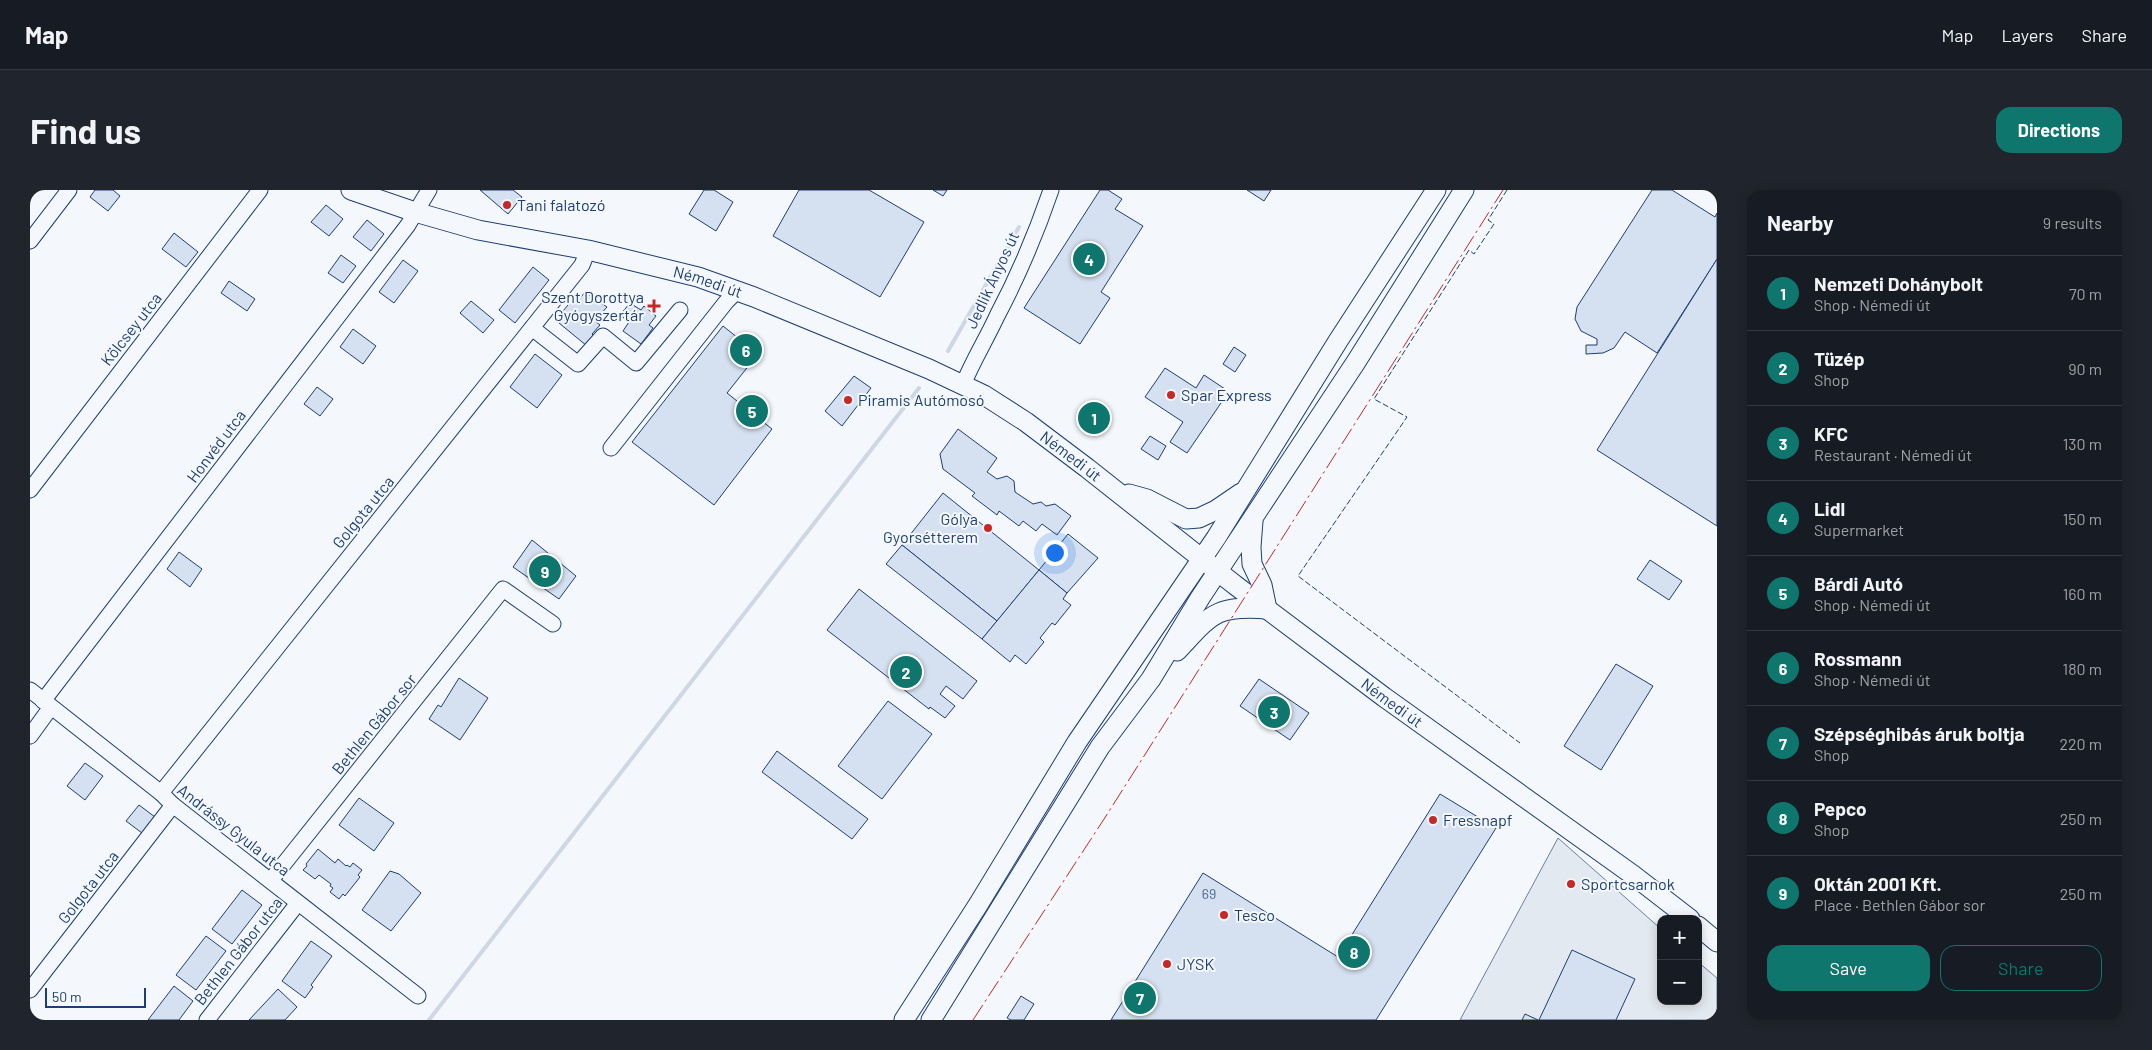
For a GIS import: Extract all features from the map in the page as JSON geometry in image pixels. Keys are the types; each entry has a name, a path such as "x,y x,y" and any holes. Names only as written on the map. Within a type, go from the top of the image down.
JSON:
{"main road":[{"name":"Némedi út","path":"351,190 415,212 478,230 588,250 698,276 929,369 963,385 1008,410 1117,490 1218,572 1384,697 1617,864 1685,915"},
{"path":"904,1020 978,905 1077,742 1202,559 1338,341 1436,190"},
{"path":"931,1020 1100,747 1151,679 1218,572 1356,362 1464,190"},
{"path":"1117,490 1148,500 1186,519 1199,518 1216,510 1248,488"},
{"path":"1151,679 1207,619 1225,609 1267,609 1262,585 1252,564 1251,547 1254,518"},
{"path":"1702,929 1717,942"}],"street":[{"path":"30,240 68,190"},
{"name":"Kölcsey utca","path":"30,490 260,190"},
{"name":"Honvéd utca","path":"30,736 47,704 408,225 429,190"},
{"name":"Jedlik Ányos út","path":"963,385 976,354 997,316 1051,190"},
{"name":"Golgota utca","path":"161,793 582,265 588,250"},
{"path":"610,448 737,291"},
{"path":"532,328 578,364 603,336 636,363 680,310"},
{"name":"Bethlen Gábor sor","path":"271,880 503,589 553,624"},
{"name":"Andrássy Gyula utca","path":"30,690 161,793 173,805 418,996"},
{"name":"Golgota utca","path":"30,990 173,805"},
{"name":"Bethlen Gábor utca","path":"206,1020 298,902"}],"shaded area":[{"name":"Sportcsarnok","path":"1558,838 1657,925 1657,1005 1702,1005 1702,965 1717,978 1717,1020 1460,1020"}],"building":[{"path":"95,190 113,190 120,196 108,211 90,197"},
{"name":"Tani falatozó","path":"480,190 513,190 522,197 508,214"},
{"path":"704,190 714,190 733,202 716,231 689,214"},
{"path":"799,190 869,190 924,222 880,297 773,236"},
{"path":"933,190 947,190 943,196"},
{"path":"1100,190 1108,190 1122,199 1115,209 1143,226 1101,292 1110,298 1080,344 1024,308"},
{"path":"1247,190 1271,190 1264,201"},
{"path":"1652,190 1672,190 1715,217 1717,213 1717,259 1657,353 1625,332 1614,348 1603,353 1586,354 1586,345 1597,345 1597,339 1581,331 1575,319 1577,307"},
{"path":"326,205 343,219 329,236 311,222"},
{"path":"367,220 384,234 371,251 353,237"},
{"path":"174,233 198,252 186,267 162,249"},
{"path":"341,255 356,266 343,283 328,273"},
{"path":"1717,259 1717,526 1597,450"},
{"path":"403,260 418,271 394,303 379,292"},
{"path":"533,267 549,280 515,323 499,310"},
{"path":"229,281 255,299 247,311 221,293"},
{"path":"585,292 607,307 595,321 600,325 592,334 595,337 587,346 559,323 568,314 563,311 577,294 581,297"},
{"path":"471,301 494,320 483,333 460,313"},
{"path":"630,303 641,310 644,306 656,316 649,325 653,328 641,344 623,331 629,322 620,315"},
{"path":"723,326 758,354 727,393 772,429 714,505 632,442"},
{"path":"353,329 376,346 363,364 340,347"},
{"path":"1234,347 1246,355 1235,372 1223,364"},
{"path":"535,354 562,375 537,408 510,387"},
{"path":"1165,368 1196,388 1204,375 1225,389 1218,401 1221,403 1187,453 1170,442 1183,422 1145,397"},
{"name":"Piramis Autómosó","path":"854,376 871,388 842,426 825,411"},
{"path":"317,387 333,399 320,416 304,404"},
{"path":"958,429 997,458 987,472 997,479 1007,476 1014,481 1015,492 1033,504 1041,502 1046,506 1055,504 1071,516 1057,535 1042,524 1036,531 1023,521 1019,526 999,511 997,515 972,496 975,493 943,469 940,454"},
{"path":"1150,436 1166,446 1158,460 1141,449"},
{"path":"943,493 1039,570 997,621 902,545"},
{"path":"1068,534 1098,558 1067,593 1039,570"},
{"path":"532,540 576,576 559,599 513,567"},
{"path":"902,545 997,621 982,639 886,564"},
{"path":"179,552 202,569 190,587 167,569"},
{"path":"1650,560 1682,581 1669,600 1637,579"},
{"path":"1039,570 1067,593 1063,599 1071,605 1055,625 1052,623 1040,638 1044,642 1026,664 1015,655 1010,662 982,639"},
{"path":"859,589 977,681 963,699 946,686 940,694 955,706 945,718 930,707 929,709 827,630"},
{"path":"1616,664 1653,686 1601,770 1564,746"},
{"path":"459,678 488,698 460,740 429,719 438,705 441,707"},
{"path":"1259,679 1309,713 1290,740 1240,706"},
{"path":"888,701 932,734 882,799 838,766"},
{"path":"777,751 868,819 852,839 762,772"},
{"path":"85,763 103,776 85,800 67,786"},
{"name":"Tesco","path":"1440,794 1496,828 1376,1020 1111,1020 1203,873 1338,957"},
{"path":"359,798 394,823 374,851 339,825"},
{"path":"139,805 155,817 142,833 126,821"},
{"path":"318,849 335,863 338,859 346,866 350,867 353,863 362,870 358,875 360,877 345,896 343,894 339,899 330,892 333,888 330,886 331,884 319,875 315,879 303,870"},
{"path":"390,871 399,874 421,893 391,931 362,910"},
{"path":"242,890 262,905 232,944 212,929"},
{"path":"206,936 226,951 196,990 176,975"},
{"path":"311,941 332,956 311,985 313,987 305,998 282,981"},
{"path":"1572,950 1635,979 1616,1020 1539,1020"},
{"path":"174,986 193,1001 179,1020 148,1020"},
{"path":"278,989 297,1007 285,1020 249,1020"},
{"path":"1021,996 1034,1004 1024,1020 1011,1020 1007,1018"},
{"path":"1525,1014 1538,1020 1522,1020"}],"waterway":[{"path":"948,351 1019,227"},
{"path":"429,1020 919,388"}],"fence":[{"path":"1507,190 1488,220 1494,224 1474,254 1469,250 1374,399 1407,417 1298,576 1520,743"}],"power":[{"path":"973,1020 1106,816 1503,190"}],"place":[{"name":"Tani falatozó","path":"507,205"},
{"name":"Lidl","path":"1089,259"},
{"name":"Szent Dorottya Gyógyszertár","path":"654,306"},
{"name":"Rossmann","path":"746,350"},
{"name":"Spar Express","path":"1171,395"},
{"name":"Piramis Autómosó","path":"848,400"},
{"name":"Bárdi Autó","path":"752,411"},
{"name":"Nemzeti Dohánybolt","path":"1094,418"},
{"name":"Gólya Gyorsétterem","path":"988,528"},
{"name":"Oktán 2001 Kft.","path":"545,571"},
{"name":"Tüzép","path":"906,672"},
{"name":"KFC","path":"1274,712"},
{"name":"Fressnapf","path":"1433,820"},
{"name":"Sportcsarnok","path":"1571,884"},
{"name":"Tesco","path":"1224,915"},
{"name":"Pepco","path":"1354,952"},
{"name":"JYSK","path":"1167,964"},
{"name":"Szépséghibás áruk boltja","path":"1140,998"}]}
